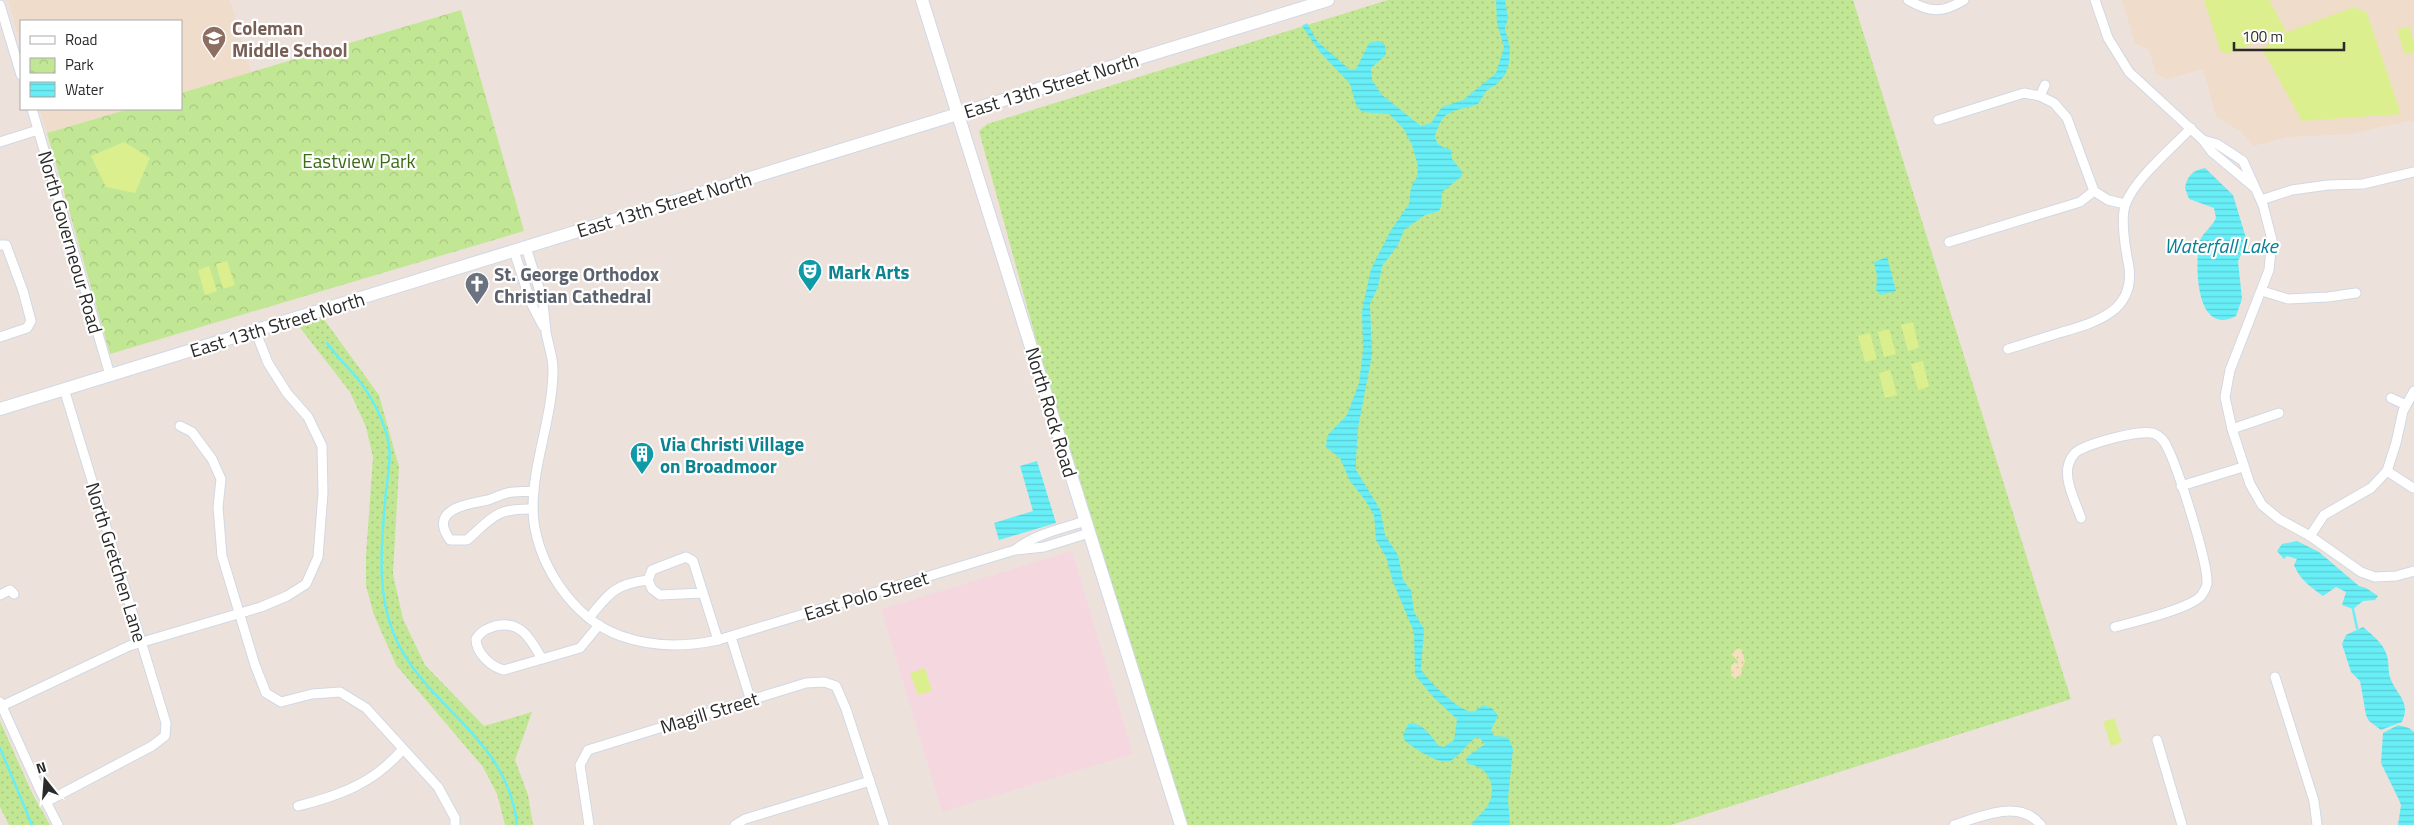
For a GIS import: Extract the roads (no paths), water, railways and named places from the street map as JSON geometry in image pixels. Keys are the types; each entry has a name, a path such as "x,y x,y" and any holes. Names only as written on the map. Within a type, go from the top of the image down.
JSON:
{"main road":[{"name":"North Rock Road","path":"922,0 1180,825"},
{"name":"East 13th Street North","path":"0,409 1328,0"}],"street":[{"path":"1908,0 1924,9 1935,10 1954,6 1964,0"},
{"path":"2096,0 2108,38 2129,72 2191,128 2212,152 2254,188"},
{"path":"0,5 20,72"},
{"path":"2040,96 2045,84"},
{"path":"1938,120 2024,93 2040,96 2054,103 2067,118 2094,190 2108,200 2125,204"},
{"name":"North Governeour Road","path":"32,110 110,375"},
{"path":"2008,349 2095,322 2111,313 2124,299 2129,271 2124,237 2125,204 2140,181 2191,128"},
{"path":"0,142 38,130"},
{"path":"2203,140 2217,144 2243,161 2250,172 2254,188 2261,200 2272,240 2269,270 2230,370 2225,397 2232,429 2250,484 2262,505 2279,519 2310,536 2362,572 2374,577 2396,576 2414,571"},
{"path":"2261,200 2292,190 2328,185 2363,184 2414,172"},
{"path":"1949,242 2080,202 2094,190"},
{"path":"0,245 6,245 19,277 31,321 27,328 0,338"},
{"name":"East Polo Street","path":"520,249 542,299 553,368 548,420 534,491 535,533 548,568 564,593 589,618 621,636 666,646 695,645 731,637 1015,550 1025,542 1040,535 1087,527"},
{"path":"2262,291 2288,299 2328,297 2356,293"},
{"path":"2124,299 2134,303"},
{"path":"58,825 1,704 129,646 240,613 287,596 306,584 318,557 323,493 322,446 308,417 286,393 268,363 255,330"},
{"name":"North Gretchen Lane","path":"46,802 152,746 165,736 166,722 64,389"},
{"path":"2310,536 2324,515 2371,488 2387,471 2406,405 2414,391"},
{"path":"2391,398 2406,405"},
{"path":"2232,429 2279,413"},
{"path":"180,426 192,432 212,459 221,479 218,507 222,556 255,665 266,693 281,702 312,694 340,692 366,708 438,786 456,818 455,825"},
{"path":"2081,518 2069,481 2069,464 2076,452 2096,444 2139,432 2153,432 2160,436 2167,447 2181,486 2205,566 2207,584 2200,597 2182,607 2115,627"},
{"path":"2181,486 2243,467"},
{"path":"2387,471 2413,488"},
{"path":"533,509 509,510 494,515 467,540 450,540 444,527 445,517 452,510 462,505 508,493 534,491"},
{"path":"704,593 660,595 652,589 648,580 652,570 686,558 693,561 704,593 718,640"},
{"path":"589,618 606,596 617,587 631,582 648,580"},
{"path":"0,595 10,590 14,594"},
{"path":"542,658 534,644 513,624 507,623 486,629 476,639 478,651 496,668 504,670 580,648 599,625"},
{"path":"731,637 750,698"},
{"path":"2275,677 2314,801 2317,825"},
{"name":"Magill Street","path":"589,825 580,766 588,750 750,698 806,683 824,682 836,686 846,709 870,781"},
{"path":"2157,740 2182,825"},
{"path":"298,806 361,785 390,764 403,749"},
{"path":"735,825 745,819 870,781 884,825"},
{"path":"1954,825 2008,810 2028,815 2042,825"}],"water":[{"path":"1496,0 1505,0 1508,19 1505,28 1510,48 1509,63 1505,75 1497,84 1487,90 1478,104 1451,112 1446,115 1438,126 1435,136 1436,140 1440,146 1451,150 1452,159 1461,170 1462,176 1442,192 1439,211 1425,215 1404,230 1398,245 1382,266 1378,287 1370,304 1372,355 1358,428 1356,459 1356,470 1380,509 1385,535 1398,555 1403,580 1411,590 1414,612 1424,629 1421,670 1438,689 1453,702 1468,711 1474,712 1483,705 1492,708 1498,716 1491,730 1494,736 1508,737 1513,749 1508,799 1510,825 1471,825 1489,803 1492,790 1486,773 1468,764 1466,760 1467,757 1485,744 1479,737 1475,738 1455,758 1441,761 1428,756 1405,741 1403,735 1408,724 1413,724 1422,727 1439,746 1444,747 1454,740 1457,719 1434,698 1415,675 1414,632 1393,582 1386,557 1376,540 1374,515 1350,481 1340,458 1326,447 1327,436 1347,415 1359,383 1363,351 1362,310 1371,269 1391,230 1409,204 1411,187 1417,177 1418,166 1412,145 1403,128 1389,114 1362,112 1356,105 1350,84 1319,51 1302,26 1307,23 1317,41 1350,70 1356,69 1369,43 1379,41 1385,45 1386,55 1371,68 1372,80 1382,95 1421,126 1431,123 1442,107 1463,100 1496,73 1504,47 1497,23"},
{"name":"Waterfall Lake","path":"2205,168 2233,195 2246,238 2245,247 2238,261 2242,299 2236,316 2223,320 2213,317 2206,309 2198,283 2199,244 2216,218 2214,208 2189,199 2185,188 2191,174"},
{"path":"1887,257 1896,291 1881,295 1876,290 1877,276 1874,262"},
{"path":"1037,461 1056,523 999,540 994,523 1033,511 1020,466"},
{"path":"2297,541 2319,552 2359,586 2378,596 2375,600 2363,601 2353,609 2342,605 2346,592 2336,587 2323,596 2299,575 2294,565 2297,559 2287,556 2284,559 2277,551 2282,544"},
{"path":"2363,627 2382,645 2387,656 2391,680 2403,700 2405,710 2402,722 2381,730 2369,721 2366,715 2360,681 2351,672 2342,644 2346,635"},
{"path":"2398,725 2409,728 2414,732 2414,825 2398,825 2401,805 2381,763 2383,733"}],"waterway":[{"path":"327,343 357,378 367,393 377,410 387,437 390,451 383,528 382,584 389,620 395,637 409,662 426,684 483,746 498,768 510,795 517,825"},
{"path":"2353,609 2357,628"},
{"path":"0,748 32,825"}],"place":[{"name":"Coleman Middle School","path":"214,59"},
{"name":"Mark Arts","path":"810,292"},
{"name":"St. George Orthodox Christian Cathedral","path":"477,305"},
{"name":"Via Christi Village on Broadmoor","path":"642,475"}],"park label":[{"name":"Eastview Park","path":"359,160"}]}
